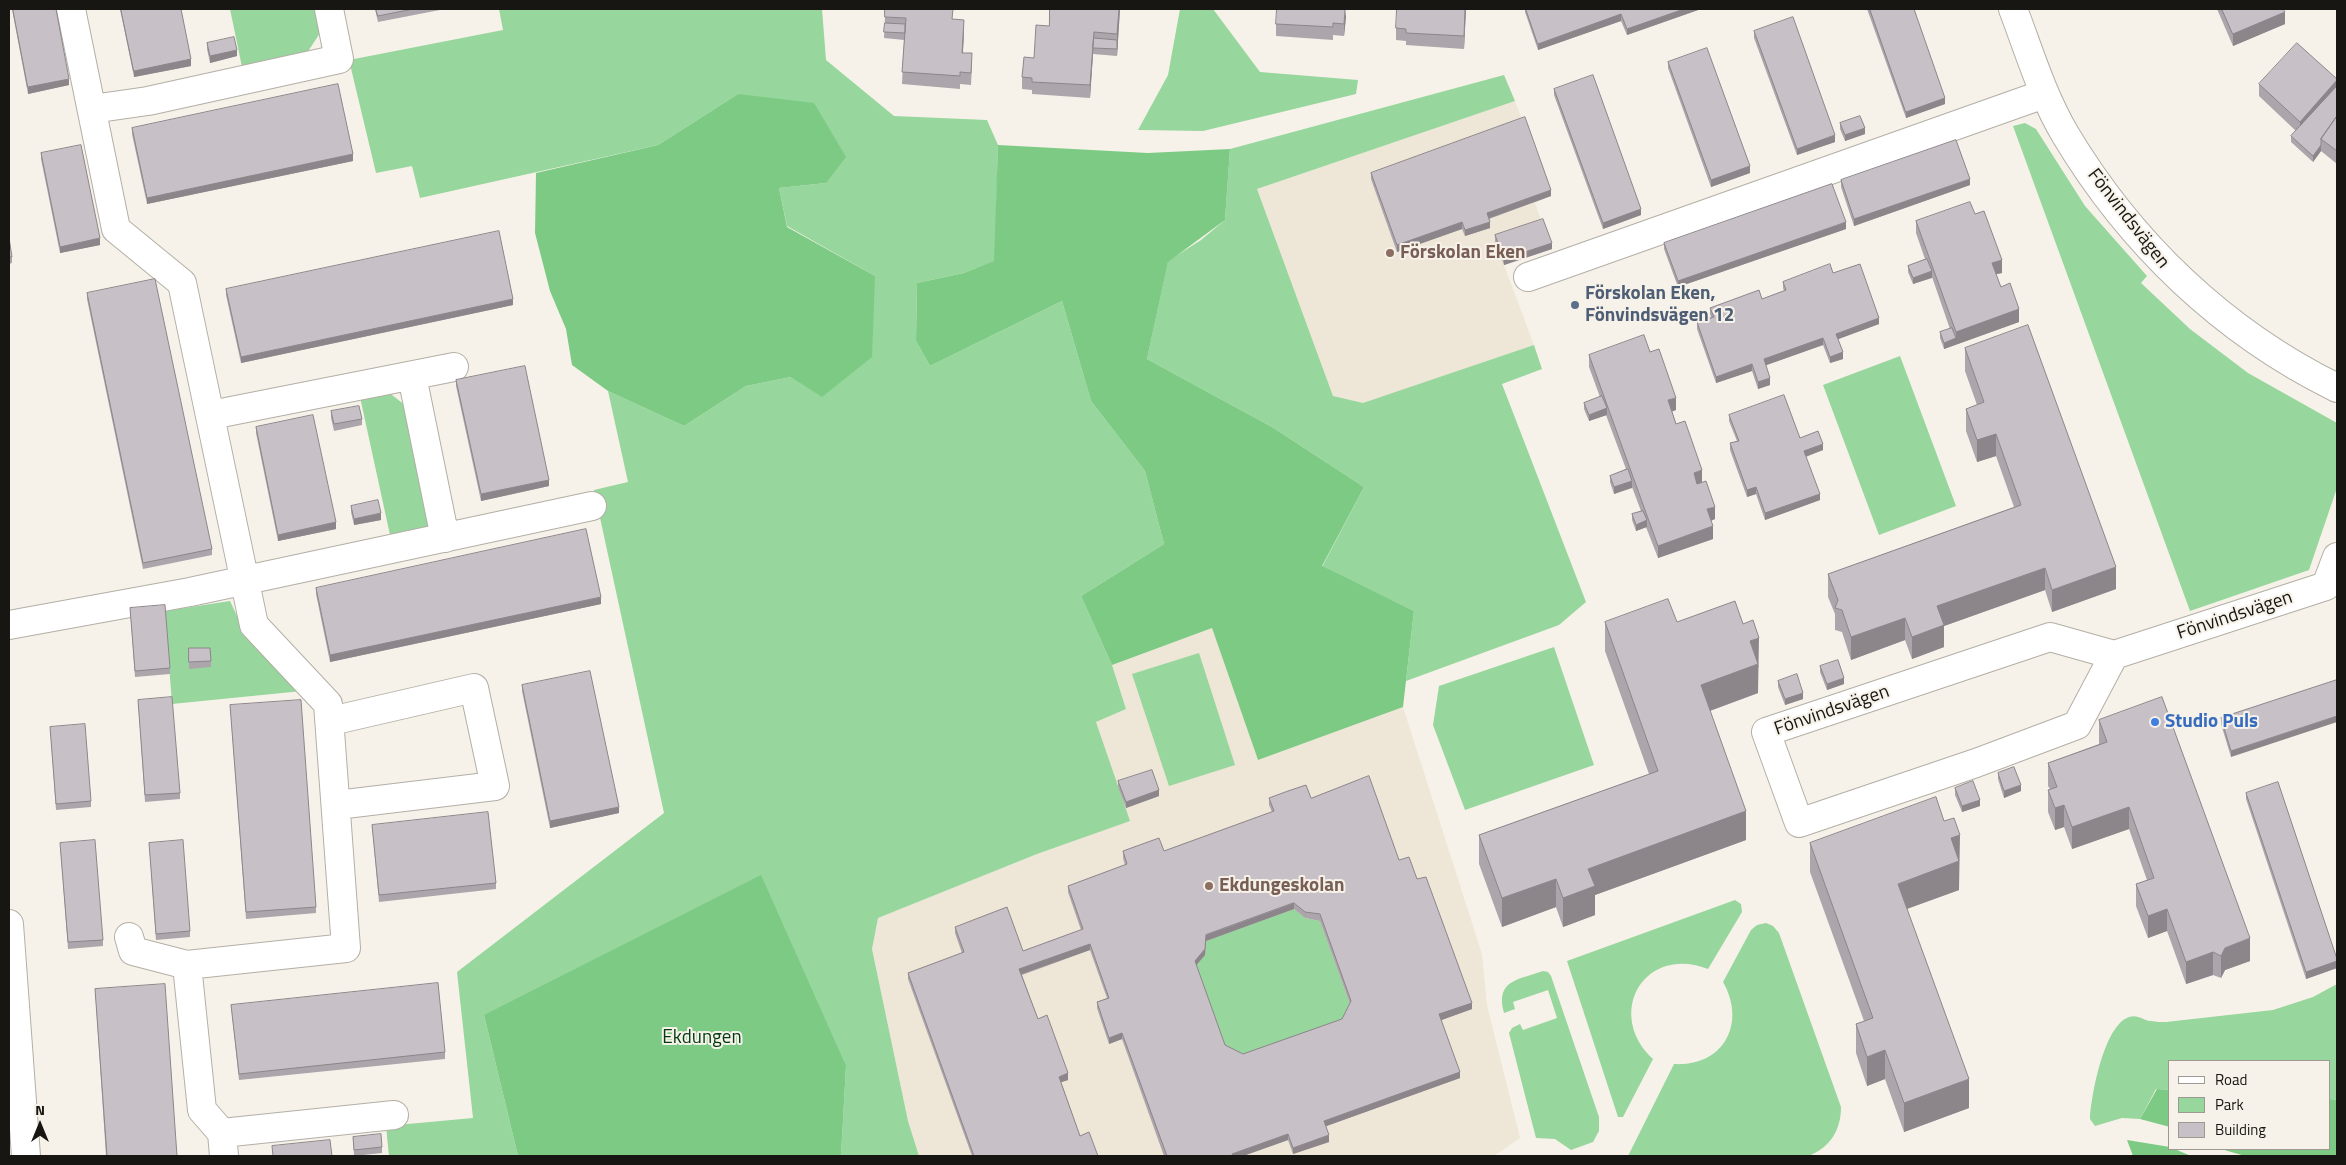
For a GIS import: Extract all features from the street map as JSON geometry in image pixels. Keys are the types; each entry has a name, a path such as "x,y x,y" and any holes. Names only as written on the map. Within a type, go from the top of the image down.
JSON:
{"street":[{"path":"71,9 116,229 182,283 254,625 328,704 337,805 346,948 187,966 133,952 129,938"},
{"path":"92,109 148,100 339,59 329,9"},
{"name":"Fönvindsvägen","path":"2013,9 2044,94 2065,134 2105,193 2143,243 2205,303 2253,339 2310,375 2337,388"},
{"path":"1528,277 2044,94"},
{"path":"211,415 454,367"},
{"path":"412,376 445,538"},
{"path":"9,626 244,581 592,506"},
{"name":"Fönvindsvägen","path":"2114,656 2077,726 1799,823 1766,732 2050,637 2114,656 2332,589 2337,557"},
{"path":"330,721 474,688 495,786 337,805"},
{"path":"9,924 26,1156"},
{"path":"187,966 202,1110 223,1144 394,1114"}],"shaded area":[{"name":"Förskolan Eken","path":"1515,101 1551,196 1535,203 1543,225 1495,241 1534,345 1363,404 1333,396 1257,189"},
{"name":"Ekdungeskolan","path":"1212,628 1258,760 1403,707 1482,954 1487,1005 1520,1138 1494,1156 919,1156 908,1121 872,949 878,918 1037,854 1129,821 1096,722 1126,709 1112,665"}],"green space":[{"path":"230,9 317,9 322,30 307,53 242,67"},
{"path":"499,9 822,9 826,60 894,116 987,120 998,145 995,261 964,273 917,283 916,341 930,366 1062,301 1091,401 1145,471 1164,544 1081,596 1112,665 1126,709 1096,722 1130,821 1037,854 878,918 872,949 908,1121 919,1156 841,1156 846,1066 484,1015 518,1156 389,1156 386,1126 473,1118 457,972 664,813 594,490 628,482 608,391 684,426 746,386 791,377 875,276 787,226 779,188 826,183 738,94 658,145 420,198 412,166 376,173 349,60 503,30"},
{"path":"1180,9 1213,9 1260,72 1358,80 1356,94 1203,131 1138,130 1168,75"},
{"path":"1504,75 1515,101 1257,189 1333,396 1363,403 1534,345 1542,369 1502,384 1586,602 1559,625 1406,681 1414,611 1322,567 1364,487 1272,427 1147,359 1168,261 1201,240 1225,220 1230,149"},
{"path":"738,94 814,103 846,157 826,183 779,188 787,227 875,276 872,357 822,397 791,377 746,386 684,426 608,391 572,365 566,329 550,291 535,233 536,173 658,145"},
{"path":"2025,123 2036,129 2085,206 2147,276 2141,283 2190,329 2248,373 2337,423 2337,488 2309,570 2190,611 2013,126"},
{"path":"998,145 1148,153 1230,149 1225,220 1168,262 1147,359 1272,427 1364,487 1322,566 1414,611 1403,707 1258,760 1212,628 1112,665 1081,596 1164,544 1145,471 1091,401 1062,301 930,366 916,341 917,283 964,273 994,261"},
{"path":"1900,356 1956,506 1879,535 1823,385"},
{"path":"387,391 406,406 432,527 390,535 360,397"},
{"path":"230,601 247,637 302,691 172,704 165,611"},
{"path":"1554,647 1594,765 1465,810 1433,725 1439,686"},
{"path":"1199,653 1235,765 1169,786 1132,674"},
{"name":"Ekdungen","path":"761,875 846,1066 841,1156 518,1156 484,1015"},
{"path":"1735,900 1741,904 1742,912 1708,969 1686,964 1666,966 1650,974 1638,987 1632,1004 1632,1022 1639,1041 1653,1059 1623,1117 1618,1117 1567,961"},
{"path":"1294,909 1305,918 1320,921 1351,1007 1342,1026 1243,1061 1225,1052 1195,967 1205,955 1206,941"},
{"path":"1766,923 1773,926 1779,933 1841,1107 1839,1123 1833,1137 1816,1153 1808,1156 1628,1156 1674,1064 1691,1063 1706,1058 1726,1040 1731,1027 1732,1013 1730,998 1723,982 1751,930 1757,925"},
{"path":"1543,971 1548,972 1551,976 1599,1117 1599,1131 1593,1142 1571,1150 1555,1139 1536,1138 1509,1033 1512,1028 1520,1024 1523,1030 1557,1018 1548,990 1513,1002 1515,1009 1504,1013 1502,1002 1503,994 1511,983"},
{"path":"2337,984 2337,1100 2331,1099 2331,1060 2168,1060 2168,1090 2156,1089 2140,1119 2122,1118 2095,1126 2090,1119 2100,1062 2112,1033 2120,1023 2129,1017 2135,1016 2157,1022 2166,1022 2273,1010 2313,997"},
{"path":"2157,1089 2168,1090 2168,1126 2140,1119"},
{"path":"2331,1099 2337,1100 2337,1156 2245,1156 2224,1150 2331,1150"},
{"path":"2127,1140 2168,1147 2168,1150 2177,1150 2191,1156 2133,1156"}],"building":[{"path":"13,9 56,9 69,79 28,87"},
{"path":"121,9 181,9 191,59 134,71"},
{"path":"376,9 413,9 378,16"},
{"path":"885,9 953,9 952,19 964,20 962,53 972,53 971,73 960,72 960,76 902,72 906,18 885,17"},
{"path":"1050,9 1119,9 1117,34 1094,32 1090,85 1032,82 1032,78 1022,77 1024,57 1034,58 1036,25 1049,26"},
{"path":"1277,9 1345,9 1344,24 1333,23 1333,27 1276,24"},
{"path":"1397,9 1465,9 1464,36 1406,33 1406,29 1396,28"},
{"path":"1526,9 1684,9 1627,29 1621,14 1538,44"},
{"path":"1870,9 1914,9 1945,98 1906,112"},
{"path":"2222,9 2283,9 2285,12 2233,34"},
{"path":"1793,17 1835,135 1797,149 1754,31"},
{"path":"885,23 905,24 905,33 884,32"},
{"path":"234,37 237,50 210,56 207,43"},
{"path":"1094,38 1117,40 1117,49 1093,48"},
{"path":"2297,43 2337,79 2300,122 2259,84"},
{"path":"1707,48 1750,166 1711,180 1668,62"},
{"path":"1593,75 1641,209 1603,223 1554,89"},
{"path":"338,84 353,154 147,198 132,128"},
{"path":"2337,86 2337,116 2321,139 2321,145 2313,156 2291,136"},
{"path":"1860,116 1865,128 1845,135 1840,123"},
{"path":"2337,116 2337,151 2321,139"},
{"path":"1525,117 1551,190 1487,213 1490,222 1465,230 1462,222 1397,245 1371,173"},
{"path":"1956,140 1970,179 1854,219 1841,180"},
{"path":"81,145 100,238 60,247 41,153"},
{"path":"1832,184 1846,222 1678,281 1664,243"},
{"path":"1970,202 1975,214 1984,211 2002,260 1992,263 2001,287 2010,283 2019,309 1956,332 1916,221"},
{"path":"1543,219 1552,243 1504,259 1495,235"},
{"path":"499,231 513,299 241,357 226,289"},
{"path":"9,238 12,257 9,257"},
{"path":"1927,259 1932,271 1913,278 1908,266"},
{"path":"1830,264 1833,273 1860,264 1879,318 1836,334 1843,352 1830,357 1823,338 1764,359 1770,378 1758,382 1752,364 1716,377 1697,322 1714,317 1710,308 1759,290 1762,299 1786,290 1783,282"},
{"path":"155,279 212,549 143,563 87,293"},
{"path":"2028,325 2116,567 2052,590 2045,568 1937,606 1944,625 1912,637 1905,618 1851,637 1842,610 1835,608 1838,600 1828,574 2021,505 1996,434 1977,440 1966,409 1984,402 1965,348"},
{"path":"1952,328 1956,338 1944,343 1940,332"},
{"path":"1644,335 1650,352 1659,349 1676,398 1668,400 1676,424 1685,421 1702,470 1694,473 1697,484 1706,481 1715,507 1707,509 1713,526 1658,546 1589,355"},
{"path":"525,366 549,480 481,494 456,380"},
{"path":"1784,395 1800,438 1818,431 1823,444 1804,451 1820,494 1765,513 1756,487 1747,490 1730,443 1739,441 1729,415"},
{"path":"1602,396 1607,408 1589,415 1584,403"},
{"path":"359,406 362,419 334,424 331,411"},
{"path":"313,415 336,522 278,535 256,427"},
{"path":"1628,469 1632,481 1614,487 1610,476"},
{"path":"378,500 381,513 354,519 351,506"},
{"path":"1643,511 1647,520 1636,525 1632,514"},
{"path":"586,529 601,597 330,655 316,588"},
{"path":"1668,599 1677,622 1735,601 1743,624 1753,620 1759,638 1750,641 1758,664 1701,685 1746,811 1588,869 1595,886 1563,898 1556,879 1502,898 1479,835 1658,771 1605,622"},
{"path":"165,605 170,668 135,671 130,608"},
{"path":"189,648 210,648 211,661 189,662"},
{"path":"1838,660 1844,678 1827,684 1820,666"},
{"path":"590,671 619,807 550,821 522,685"},
{"path":"1797,674 1803,693 1785,699 1778,681"},
{"path":"2337,680 2337,716 2231,751 2221,718"},
{"path":"172,697 180,793 145,795 138,700"},
{"path":"2162,697 2250,938 2225,948 2221,956 2213,952 2186,962 2167,909 2148,916 2136,884 2154,878 2129,807 2072,827 2064,805 2055,808 2048,790 2057,787 2048,763 2107,742 2099,720"},
{"path":"301,700 316,907 246,912 230,705"},
{"path":"85,724 91,801 56,804 50,727"},
{"path":"2014,767 2021,785 2004,791 1998,773"},
{"path":"1152,770 1159,790 1126,802 1118,781"},
{"path":"1369,776 1399,860 1409,857 1417,879 1426,877 1472,1003 1439,1014 1460,1072 1324,1121 1329,1135 1293,1148 1288,1134 1232,1154 1233,1156 1167,1156 1122,1033 1109,1038 1097,1002 1109,998 1090,944 1019,969 1038,1019 1047,1015 1068,1073 1059,1077 1080,1136 1089,1132 1098,1156 974,1156 908,973 964,952 955,927 1007,907 1023,951 1083,929 1068,886 1127,864 1123,851 1159,838 1164,851 1274,811 1269,798 1306,785 1311,798","holes":["1294,903 1305,912 1320,914 1351,1001 1342,1019 1243,1054 1225,1045 1195,961 1205,949 1206,935"]},
{"path":"1973,781 1980,800 1962,806 1955,788"},
{"path":"2278,782 2337,959 2337,961 2306,972 2246,793"},
{"path":"1936,797 1944,821 1954,818 1960,835 1951,838 1959,861 1898,884 1969,1079 1904,1103 1885,1050 1867,1057 1856,1024 1873,1018 1810,843"},
{"path":"488,812 496,883 379,895 372,825"},
{"path":"95,840 103,940 68,942 60,843"},
{"path":"183,840 190,931 156,934 149,843"},
{"path":"438,983 445,1052 239,1074 231,1005"},
{"path":"165,984 177,1156 107,1156 95,989"},
{"path":"381,1134 382,1147 354,1150 353,1137"},
{"path":"330,1140 332,1156 273,1156 272,1146"}],"place":[{"name":"Förskolan Eken","path":"1390,253"},
{"name":"Förskolan Eken, Fönvindsvägen 12","path":"1575,305"},
{"name":"Studio Puls","path":"2155,722"},
{"name":"Ekdungeskolan","path":"1209,886"}]}
